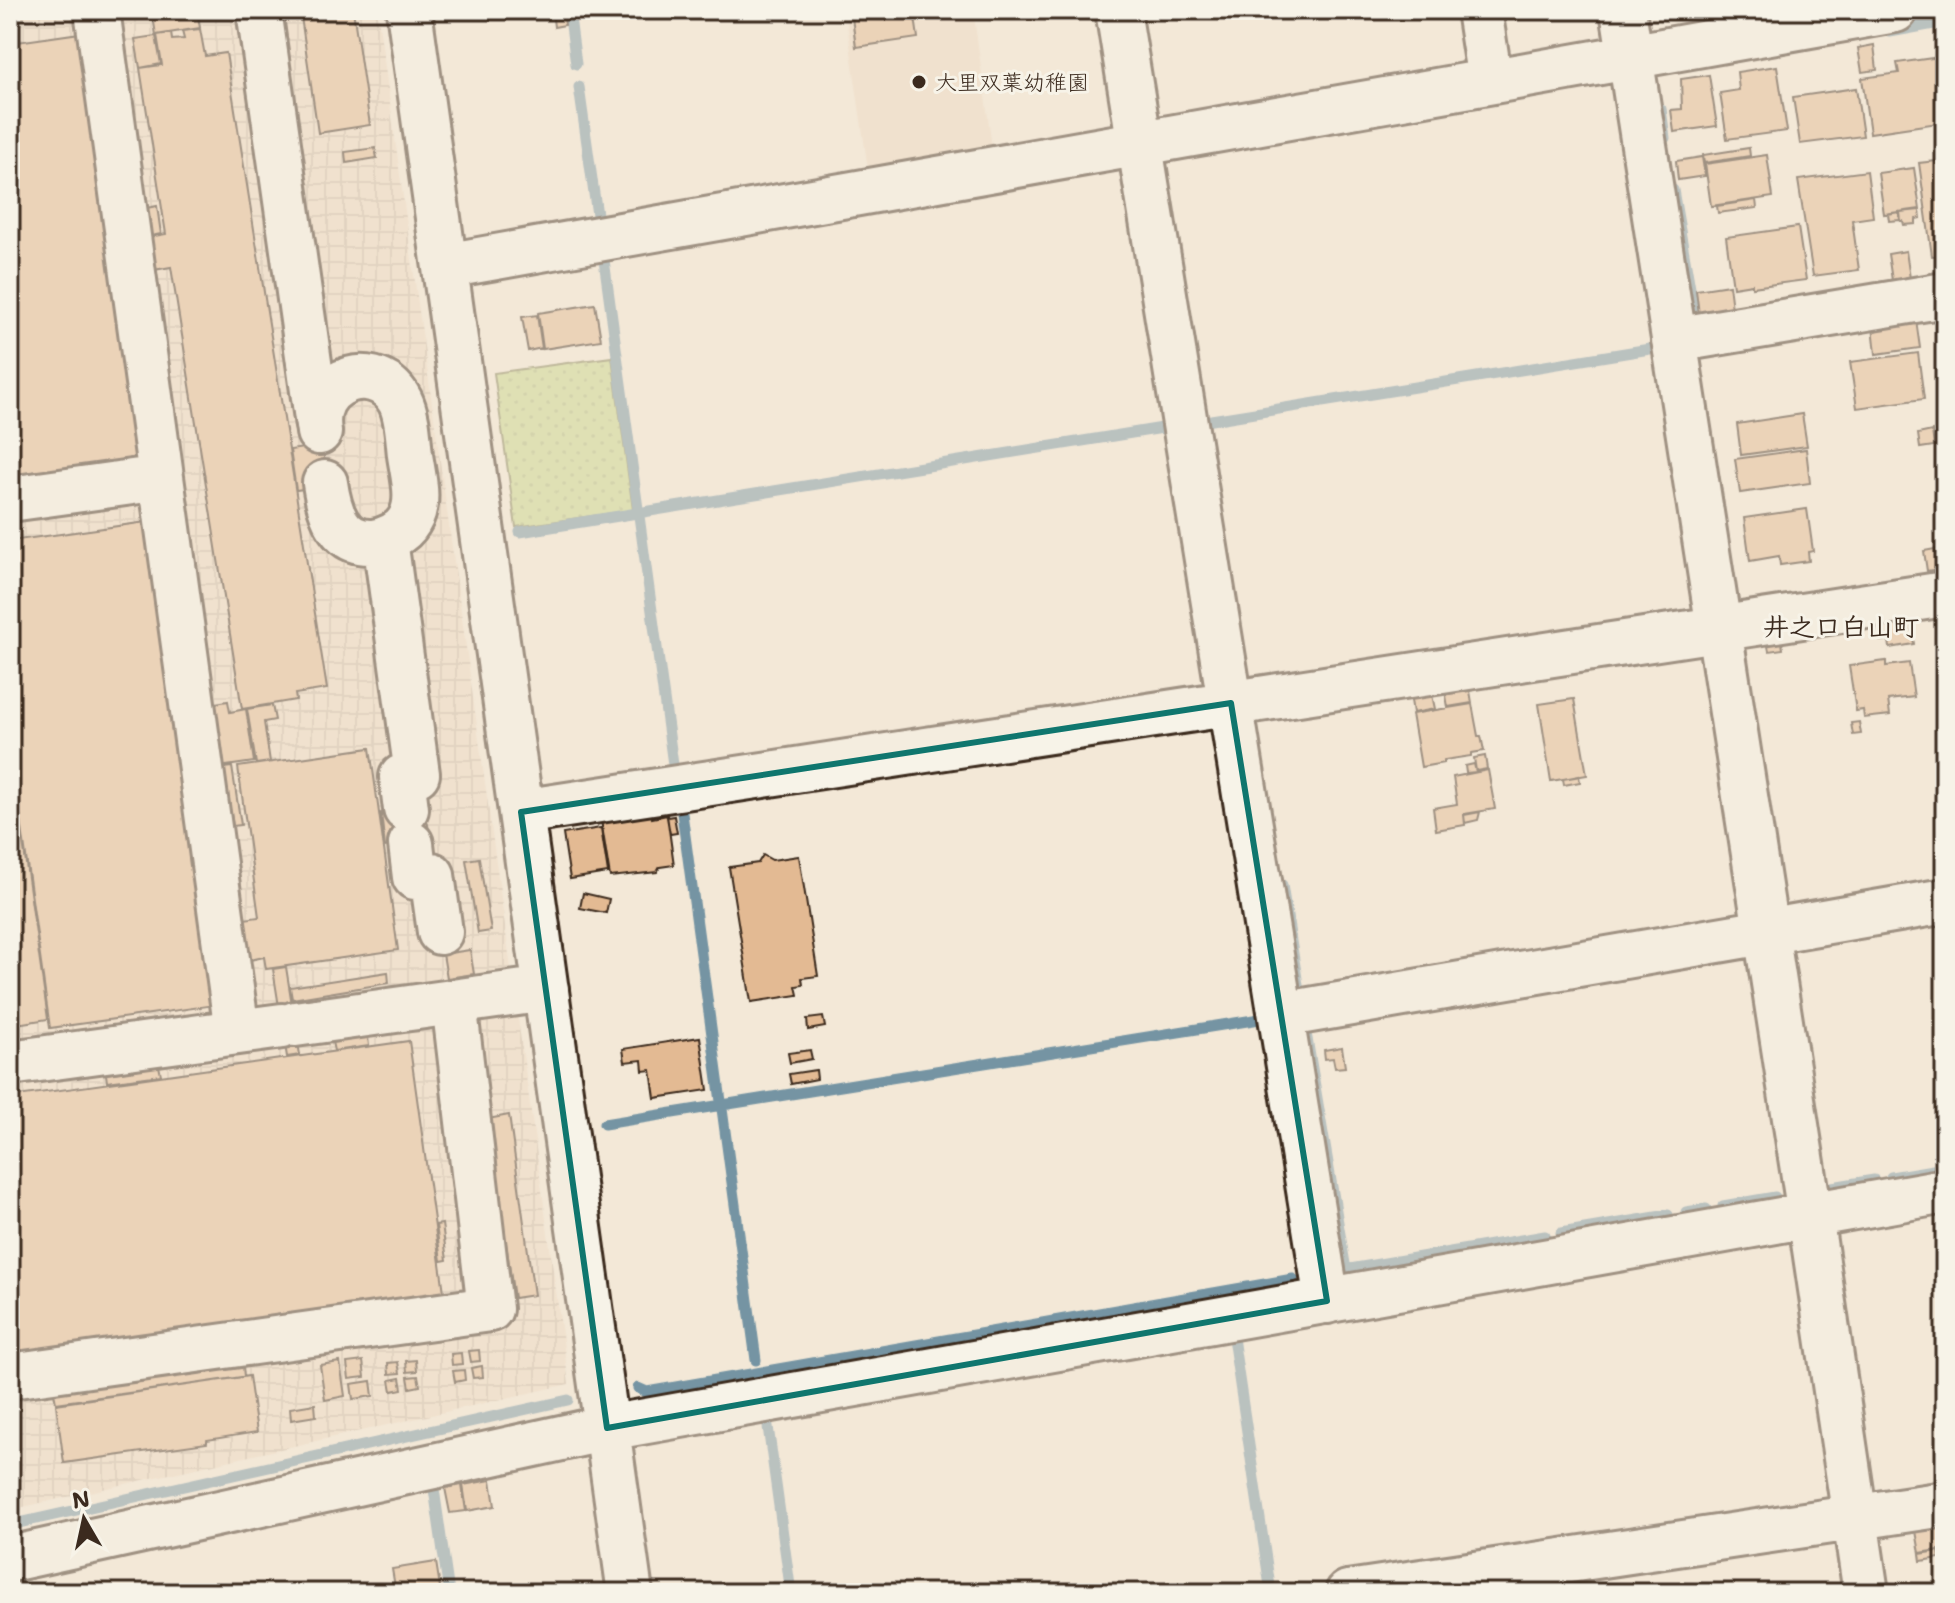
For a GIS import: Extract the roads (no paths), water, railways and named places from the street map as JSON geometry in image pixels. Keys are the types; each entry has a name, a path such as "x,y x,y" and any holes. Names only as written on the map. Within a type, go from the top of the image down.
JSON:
{"street":[{"path":"97,10 237,1032"},
{"path":"259,10 321,453 333,518 342,530 355,539 370,542 385,540 409,522 415,507 405,415 400,400 391,388 378,380 363,377 348,379 335,386 324,397 319,412 321,453"},
{"path":"409,10 630,1593"},
{"path":"1118,10 1327,1301"},
{"path":"1479,10 1490,81"},
{"path":"1623,10 1866,1593"},
{"path":"445,266 1895,10"},
{"path":"1674,340 1945,295"},
{"path":"410,453 470,444"},
{"path":"10,499 161,478"},
{"path":"385,540 417,774 402,777 415,877 432,875 440,932"},
{"path":"521,812 1945,594"},
{"path":"1281,1015 1945,901"},
{"path":"10,1063 546,989"},
{"path":"10,1376 490,1309 454,1002"},
{"path":"10,1559 607,1428 1945,1191"},
{"path":"1348,1593 1945,1504"}],"waterway":[{"path":"569,10 576,64"},
{"path":"1890,32 1945,22"},
{"path":"579,87 598,222"},
{"path":"1661,109 1665,138"},
{"path":"1673,190 1695,317"},
{"path":"604,260 674,772"},
{"path":"1205,421 1656,348"},
{"path":"520,532 1169,427"},
{"path":"681,806 756,1360"},
{"path":"1282,885 1299,991"},
{"path":"604,1124 1266,1018"},
{"path":"1306,1033 1346,1270"},
{"path":"1891,1177 1945,1168"},
{"path":"1832,1187 1874,1180"},
{"path":"1723,1206 1775,1197"},
{"path":"1686,1212 1706,1209"},
{"path":"1561,1233 1668,1215"},
{"path":"1350,1269 1545,1236"},
{"path":"638,1388 647,1392 1293,1279"},
{"path":"1232,1331 1271,1593"},
{"path":"10,1525 568,1400"},
{"path":"766,1412 791,1593"},
{"path":"434,1489 449,1593"}],"place":[{"name":"大里双葉幼稚園","path":"919,82"}],"district":[{"name":"井之口白山町","path":"1841,626"}]}
